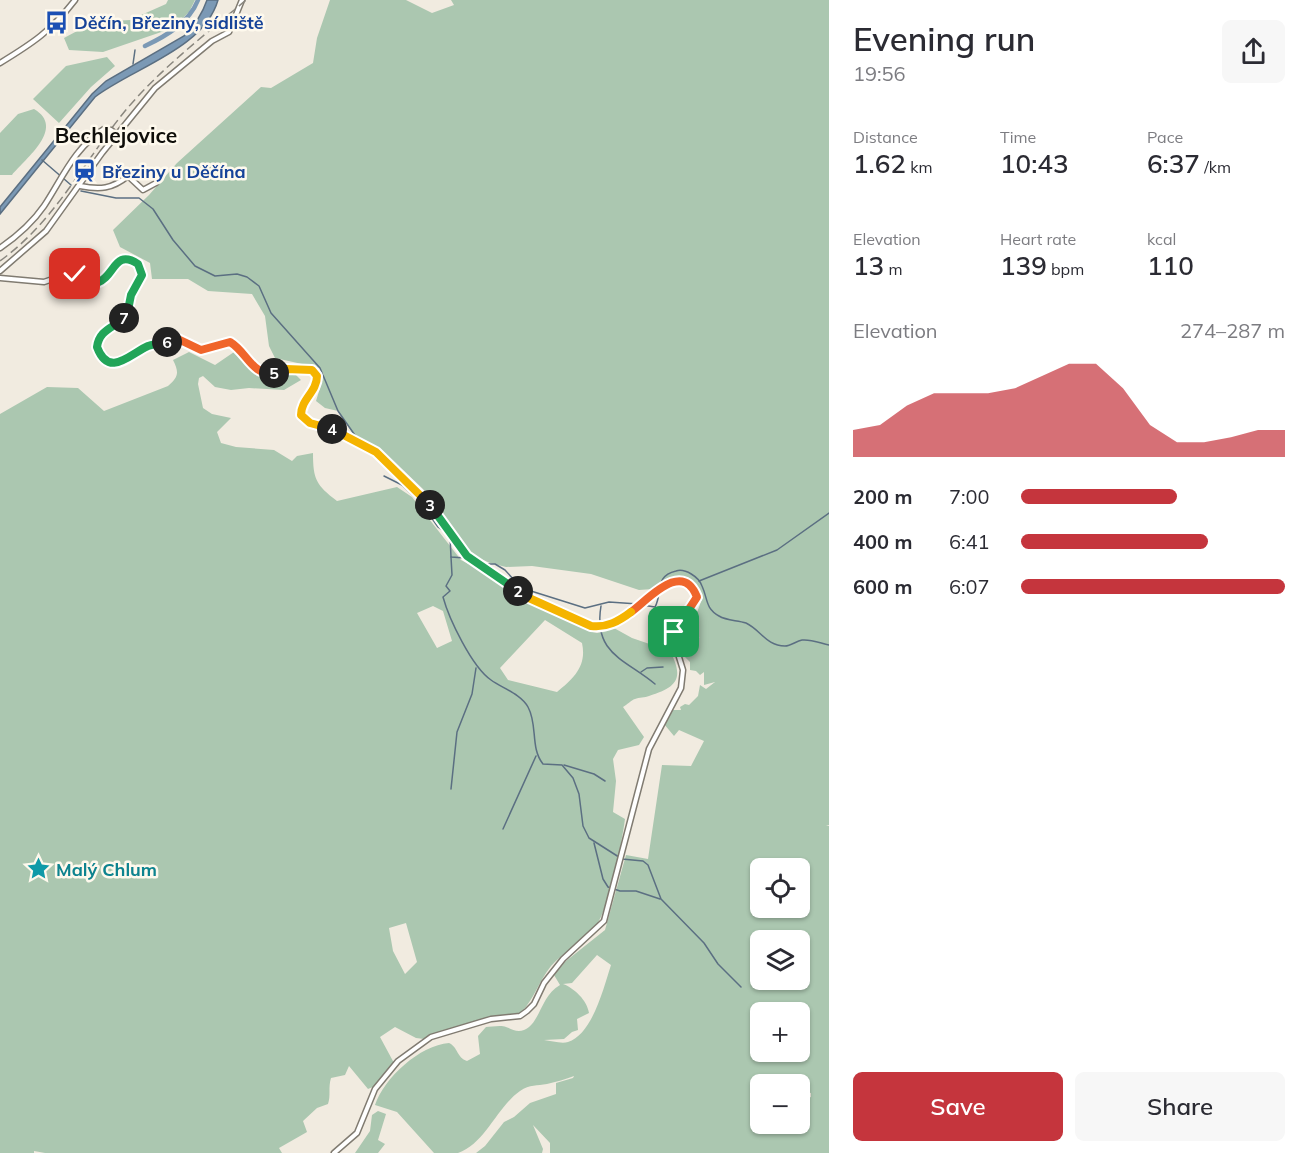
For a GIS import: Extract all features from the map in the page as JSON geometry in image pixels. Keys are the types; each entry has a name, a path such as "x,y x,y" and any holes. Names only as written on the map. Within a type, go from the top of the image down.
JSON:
{"street":[{"path":"0,63 38,40 57,24 75,0"},
{"path":"0,271 46,231 116,134 163,80 212,41 229,32 242,0"},
{"path":"0,248 37,215 60,177 83,146 96,134 108,129 116,134"},
{"path":"80,186 114,187 128,176 143,190 156,183"},
{"path":"0,278 44,282 67,274 97,283 107,276 122,259 134,261 138,264 142,275 131,295 127,315 101,333 97,347 104,358 116,363 122,362 147,346 178,339 201,350 230,342 240,348 252,366 264,374 286,369 312,370 317,376 317,383 303,402 301,415 304,418 310,423 338,431 376,452 423,497 467,556 491,570 529,598 591,626 602,627 628,615 665,584 680,582 695,591 697,597 674,632 674,641 683,670 681,688 649,749 604,921 558,965 527,1011 520,1016 491,1019 431,1037 398,1061 375,1089 357,1133 334,1153"}],"green space":[{"path":"168,0 195,0 189,12 173,28 103,52 69,50 64,38 94,22 130,20 166,4"},
{"path":"330,0 406,0 432,13 454,5 451,0 829,0 829,825 826,826 829,826 829,1153 550,1153 550,1143 533,1125 543,1149 542,1153 476,1153 485,1146 504,1122 514,1117 530,1103 556,1094 556,1083 574,1076 530,1086 520,1091 504,1106 476,1141 458,1153 434,1153 397,1112 375,1105 386,1084 395,1074 415,1056 426,1050 449,1043 467,1061 480,1054 478,1036 486,1027 504,1026 519,1031 534,1022 549,995 560,985 554,975 566,961 605,930 626,855 648,859 662,765 691,766 704,741 679,730 674,736 664,724 673,710 681,710 680,707 685,704 689,705 698,696 700,685 706,689 715,682 704,685 704,672 700,675 690,670 690,662 684,656 689,640 700,637 695,637 692,626 702,599 694,586 682,578 666,580 653,589 639,590 591,574 532,566 506,567 474,556 423,489 381,449 355,437 338,411 325,408 316,401 324,375 320,368 275,358 269,346 265,316 252,294 208,291 188,279 152,279 150,263 120,247 113,230 149,195 177,163 261,87 271,88 313,63 317,38","holes":["597,955 611,965 591,1020 577,1037 568,1042 544,1040 564,1039 578,1030 577,1019 589,1013 579,995 563,984 572,983"]},
{"path":"107,57 115,66 91,87 59,123 33,99 66,66"},
{"path":"34,109 43,117 46,125 45,134 34,152 12,175 0,175 0,133 18,114"},
{"path":"189,352 215,365 234,352 257,376 265,378 294,373 301,380 284,390 249,388 231,390 215,387 203,376 199,378 203,408 212,414 231,418 217,432 221,443 236,447 274,450 292,461 297,456 313,453 317,481 337,501 397,487 412,497 461,560 496,578 523,600 589,631 597,633 614,628 632,638 670,651 677,668 676,680 659,693 638,698 623,707 644,737 639,745 618,750 613,759 616,781 613,812 625,819 606,905 596,926 551,966 521,1013 493,1016 424,1039 416,1038 395,1027 380,1037 394,1063 375,1086 368,1089 349,1066 345,1075 331,1078 328,1104 317,1108 303,1121 307,1132 279,1148 282,1153 45,1153 34,1151 34,1153 0,1153 0,414 47,387 78,388 104,411 168,386 177,374 173,360","holes":["433,606 443,611 452,641 437,648 417,613","545,620 582,643 583,658 578,671 557,692 508,680 500,668","406,923 417,962 405,974 393,951 389,928"]},
{"path":"378,1111 386,1114 378,1140 385,1144 378,1153 355,1153 370,1131 372,1115"}],"water":[{"path":"207,0 218,0 210,17 198,32 166,56 95,97 0,214 0,207 92,94 106,81 184,36 198,20"}],"waterway":[{"path":"145,46 169,33 183,22 198,0"},
{"path":"133,64 135,50"},
{"path":"42,160 71,185"},
{"path":"81,191 116,198 139,198 153,209 173,240 195,266 215,276 237,274 247,277 259,286 271,313 320,368 338,411 359,441"},
{"path":"364,447 389,467 402,485 422,504 438,527 450,536 451,557 465,558 480,565"},
{"path":"384,476 402,485"},
{"path":"699,581 777,550 829,513"},
{"path":"451,557 452,575 446,586 450,591 443,597 456,630 469,654 484,674 525,702 533,721 539,758 543,764 562,765 573,778 579,794 583,826 589,838 622,859 643,861 648,865 661,899 704,943 718,964 741,987"},
{"path":"485,564 495,564 531,591 585,608 609,602 638,604"},
{"path":"642,605 655,607 662,581 669,573 680,570 698,579 709,606 722,618 746,623 768,641 778,645 787,646 805,640 829,645"},
{"path":"601,606 600,622 602,635 607,645 614,654 655,684"},
{"path":"641,672 647,668 663,667"},
{"path":"451,789 457,732 472,694 476,668"},
{"path":"503,829 536,756"},
{"path":"564,765 594,774 605,781"},
{"path":"594,843 603,879 608,887 620,891 636,891 660,899"}],"railway":[{"path":"0,261 37,228 53,210 125,111 153,81 246,0"}],"place":[{"name":"Děčín, Březiny, sídliště","path":"56,22"},
{"name":"Březiny u Děčína","path":"84,171"},
{"name":"Malý Chlum","path":"38,869"}],"district":[{"name":"Bechlejovice","path":"116,135"}],"route":[{"path":"75,274 97,283 107,276 117,263 127,258 138,264 141,269 142,275 131,295 127,315 122,321 101,333 98,340 97,347 104,358 111,362 122,362 147,346 178,339 201,350 230,342 240,348 252,366 264,374 286,369 312,370 317,376 317,383 303,402 301,415 310,423 338,431 376,452 423,497 467,556 475,562 491,570 529,598 596,627 611,624 628,615 665,584 673,581 680,582 695,591 697,597 674,632"}]}
